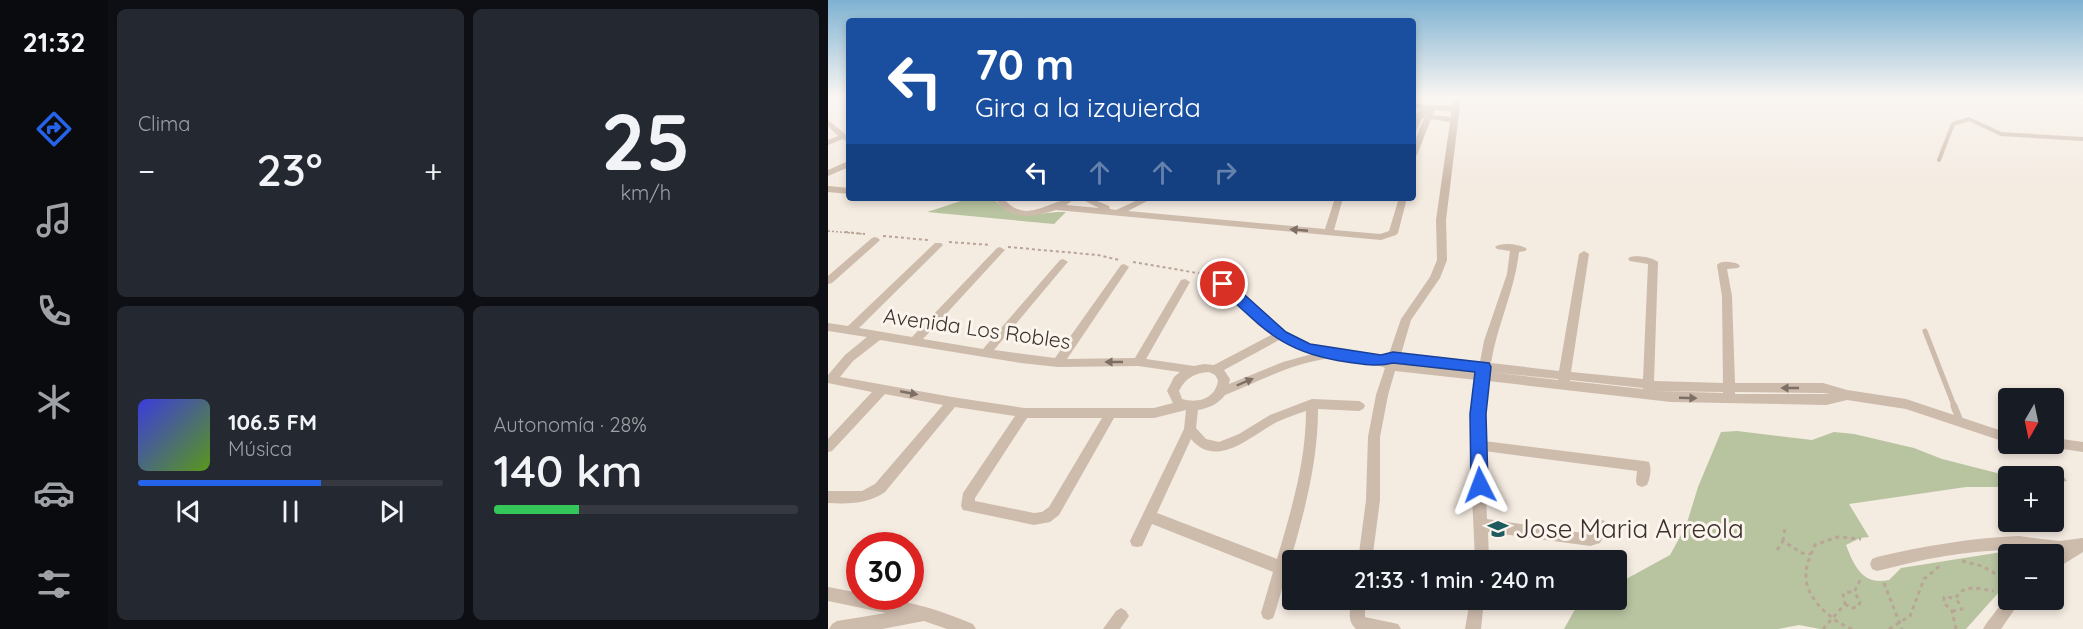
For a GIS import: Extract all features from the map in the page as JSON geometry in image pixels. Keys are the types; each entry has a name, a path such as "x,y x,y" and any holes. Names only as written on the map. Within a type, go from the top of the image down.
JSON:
{"street":[{"path":"833,126 846,139"},
{"path":"1366,550 1373,500 1374,437 1388,361 1406,319 1435,278 1442,260 1441,220 1453,126"},
{"path":"828,143 846,139"},
{"path":"828,173 846,165"},
{"path":"828,189 846,191"},
{"path":"1001,201 1006,207 1021,213 1032,213 1056,207 1067,201"},
{"path":"1090,201 1117,212 1142,201"},
{"path":"1328,233 1338,201"},
{"path":"1056,207 1381,237 1388,236 1395,229 1402,201"},
{"path":"828,281 875,240"},
{"path":"850,331 937,242"},
{"path":"1482,550 1478,445 1483,372 1495,322 1518,249 1500,247"},
{"path":"914,342 1000,250"},
{"path":"1564,381 1567,344 1577,309 1581,254 1597,256"},
{"path":"1633,259 1653,262 1653,299 1647,359 1650,390"},
{"path":"985,354 1063,262"},
{"path":"1729,394 1727,296 1722,265 1735,266"},
{"path":"1058,363 1124,267"},
{"path":"1138,362 1185,282"},
{"path":"1223,284 1281,336 1306,348 1327,354 1650,390 1826,400 1847,395 1906,404 1998,435"},
{"name":"Avenida Los Robles","path":"828,327 985,354 1058,363 1138,362 1193,370"},
{"path":"830,379 849,358 878,335"},
{"path":"1188,406 1178,402 1173,391 1179,379 1193,370 1215,370 1281,336"},
{"path":"830,379 952,402 1024,412 1155,413 1205,404 1221,392 1287,365 1327,354"},
{"path":"1215,370 1224,379 1221,392"},
{"path":"828,447 883,388"},
{"path":"828,497 870,496 880,488 952,402"},
{"path":"1190,429 1202,443 1219,447 1243,438 1274,418 1312,404 1359,406"},
{"path":"1268,613 1303,486 1313,421 1312,404"},
{"path":"1137,541 1190,429 1188,406"},
{"path":"1024,412 968,497 968,506 1034,519 1045,518 1054,511 1110,413"},
{"path":"2064,444 2083,447"},
{"path":"1478,445 1644,466 1642,481"},
{"path":"1149,516 1281,568"},
{"path":"1482,525 1590,540 1595,538 1602,526"},
{"path":"1877,564 1922,553 1970,546 2020,543 2078,547"},
{"path":"2064,556 2078,547"},
{"path":"828,594 926,614 968,629"},
{"path":"1358,610 1357,620 1362,624 1393,629"},
{"path":"1473,629 1476,610"},
{"path":"1997,627 2008,610"},
{"path":"837,629 926,614"},
{"path":"1111,629 1121,616"}],"lane":[{"path":"1939,160 1952,126"},
{"path":"1988,126 2000,134 2083,139"},
{"path":"1925,331 1960,422"}],"path":[{"path":"828,231 1098,255 1203,274 1223,284"},
{"path":"1777,550 1783,541 1785,528"},
{"path":"1852,629 1846,628 1826,612 1806,584 1806,564 1815,545 1837,537 1861,539"},
{"path":"1783,541 1792,544 1797,551 1803,554 1811,554"},
{"path":"1959,560 1982,566 1998,575"},
{"path":"1888,629 1910,616 1924,576 1932,568 1945,562"},
{"path":"1854,592 1862,577"},
{"path":"1884,583 1902,629"},
{"path":"1956,598 1959,591 1967,588 1994,591"},
{"path":"1846,592 1854,592 1860,602 1858,607 1852,608 1845,604 1843,595 1846,592"},
{"path":"1952,611 1962,609 1956,598 1944,597 1944,603 1952,611 1956,629"},
{"path":"1824,629 1845,604"}],"green space":[{"path":"961,201 996,201 1019,214 1066,212 1054,224 927,212"},
{"path":"1737,431 1812,440 1834,432 1854,434 1914,448 1942,459 1998,473 1998,487 1966,487 1849,504 1869,537 1860,538 1846,545 1861,573 1872,580 1880,581 1889,580 1901,568 1998,553 1998,593 1966,629 1820,629 1799,625 1778,629 1564,629 1575,610 1627,610 1627,579 1670,555 1686,526 1698,487 1721,432"}],"place":[{"name":"Jose Maria Arreola","path":"1498,529"}],"route":[{"path":"1223,284 1281,336 1306,348 1327,354 1381,361 1393,357 1483,367 1478,414 1480,485"}]}
